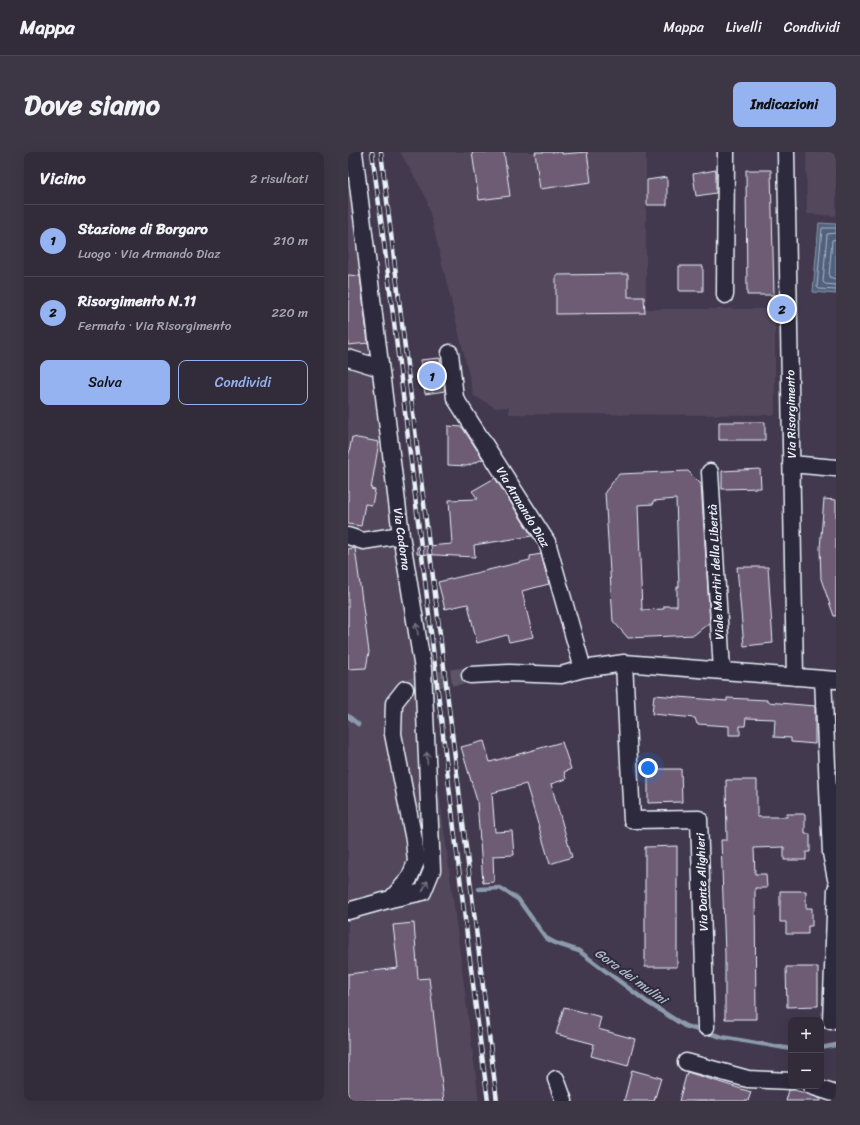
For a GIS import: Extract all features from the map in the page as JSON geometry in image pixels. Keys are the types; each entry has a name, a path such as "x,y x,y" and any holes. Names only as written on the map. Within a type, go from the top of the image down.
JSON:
{"street":[{"name":"Via Cadorna","path":"354,152 401,535 423,669 432,870 423,892 391,898"},
{"path":"725,295 726,152"},
{"name":"Via Risorgimento","path":"786,152 795,677"},
{"name":"Via Armando Diaz","path":"450,353 455,398 547,542 583,669"},
{"path":"348,358 380,368"},
{"path":"791,464 836,468"},
{"name":"Viale Martiri della Libertà","path":"710,472 722,671"},
{"path":"348,536 363,541 401,535"},
{"path":"470,675 509,673 561,675 583,669 624,663 829,679 831,853 836,880"},
{"name":"Via Dante Alighieri","path":"624,663 632,820 700,819 706,1027"},
{"path":"348,911 391,898 409,879 416,862 414,840 393,734 394,703 405,689"},
{"path":"830,1021 836,888"},
{"path":"686,1062 748,1079 788,1081"},
{"path":"556,1080 564,1101"},
{"path":"820,1089 836,1094"}],"shaded area":[{"path":"348,152 357,152 479,1101 348,1101"},
{"path":"400,152 646,152 646,309 775,309 775,415 509,414 509,407 496,408 474,396 426,197"},
{"path":"806,152 836,152 836,216 807,214"}],"water":[{"path":"819,223 836,224 836,294 813,292"}],"building":[{"path":"472,152 504,152 510,196 479,200"},
{"path":"535,152 562,152 562,154 587,152 591,182 540,189"},
{"path":"716,170 716,193 696,196 693,174"},
{"path":"746,170 771,170 774,295 747,295"},
{"path":"667,177 667,205 647,205 647,180"},
{"path":"679,266 703,266 703,291 679,291"},
{"path":"628,274 628,297 644,297 645,313 556,314 556,275"},
{"path":"348,275 360,276 368,343 348,345"},
{"path":"440,358 445,391 425,394 420,360"},
{"path":"719,422 765,422 765,440 719,440"},
{"path":"448,426 462,427 483,459 467,466 448,465"},
{"path":"352,437 379,442 371,489 375,490 372,505 365,504 361,526 348,524 348,458"},
{"path":"760,469 761,488 722,489 722,471"},
{"path":"688,471 701,484 710,622 694,635 628,638 613,621 605,492 619,474","holes":["676,499 679,587 677,587 677,606 664,606 664,609 642,610 638,505 654,504 653,501"]},
{"path":"495,478 532,536 474,545 475,557 417,554 417,547 452,544 449,500 478,499 472,491"},
{"path":"824,499 836,500 836,616 834,616 821,579 820,548"},
{"path":"355,548 369,652 366,668 348,669 348,549"},
{"path":"541,554 549,584 522,591 533,637 509,642 507,635 477,643 468,604 445,609 438,582 530,560 530,556"},
{"path":"737,567 768,567 773,643 744,646"},
{"path":"654,695 727,701 727,698 767,700 767,702 815,706 815,744 791,742 791,738 774,737 775,719 746,718 745,726 740,726 740,735 729,735 729,726 697,724 695,718 652,714"},
{"path":"484,741 490,762 562,742 571,769 564,772 566,779 551,784 572,857 550,864 526,784 492,793 495,832 512,831 514,855 493,856 494,882 483,883 477,801 461,747"},
{"path":"648,769 681,769 682,802 648,803"},
{"path":"726,780 757,780 757,817 787,817 787,814 805,814 805,834 810,834 810,852 806,852 806,860 784,860 784,847 754,848 755,874 766,874 767,888 755,888 756,1019 725,1019 725,954 721,840 727,840"},
{"path":"677,846 677,967 645,967 645,847"},
{"path":"780,891 806,891 806,908 812,908 812,926 808,926 808,934 786,934 786,922 780,922"},
{"path":"414,923 418,979 429,978 444,1101 348,1101 348,974 398,968 393,925"},
{"path":"786,967 818,967 818,1006 787,1007"},
{"path":"564,1007 601,1017 598,1029 635,1039 628,1066 591,1056 594,1044 556,1034"},
{"path":"632,1070 661,1078 654,1101 624,1101"},
{"path":"687,1072 751,1092 748,1101 679,1101"},
{"path":"789,1090 805,1093 821,1099 821,1101 786,1101"}],"waterway":[{"name":"Gora dei mulini","path":"348,716 358,724"},
{"name":"Gora dei mulini","path":"479,889 500,888 518,899 546,938 555,943 579,951 647,1002 685,1026 722,1037 788,1048"},
{"name":"Gora dei mulini","path":"824,1047 836,1045"}],"tunnel":[{"path":"405,689 424,681 470,675"}],"railway":[{"path":"372,152 388,271 458,864 488,1101"},
{"path":"381,152 497,1101"}],"place":[{"name":"Risorgimento N.11","path":"782,309"},
{"name":"Stazione di Borgaro","path":"432,376"}]}
